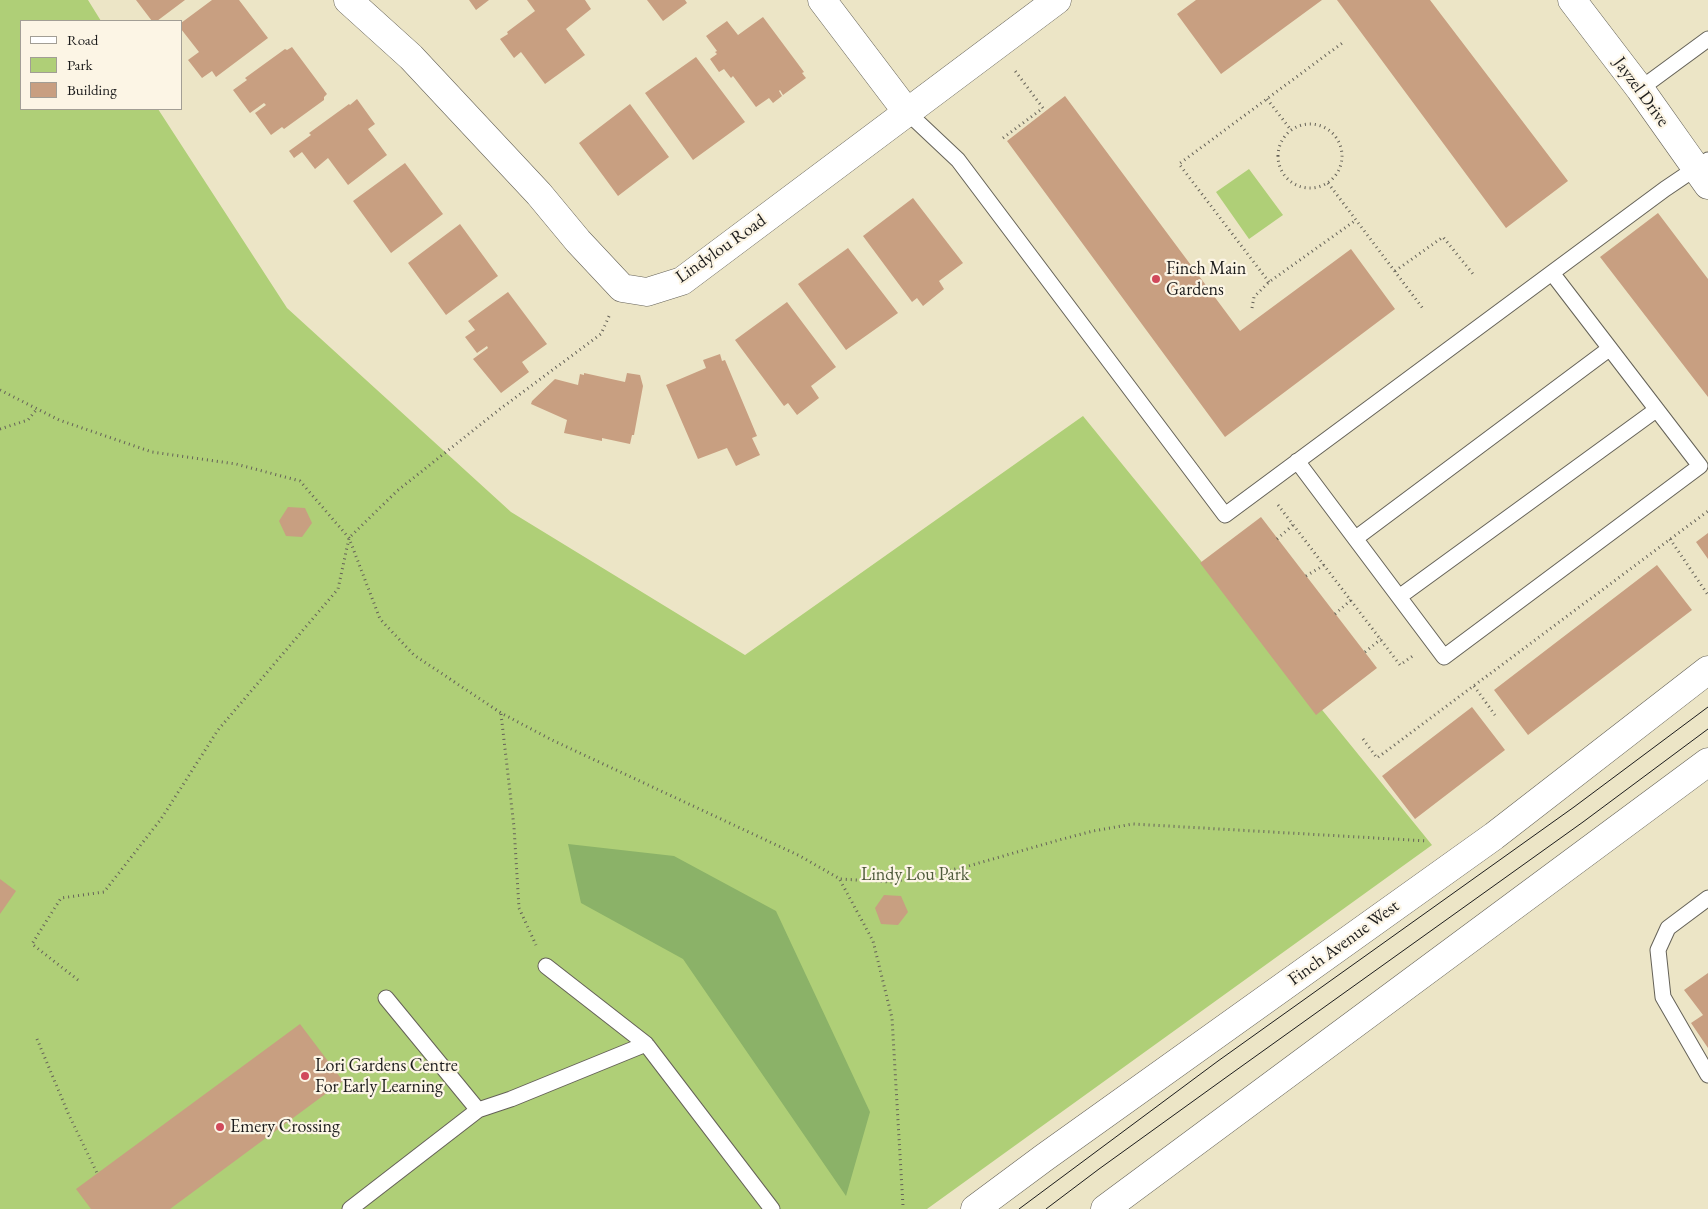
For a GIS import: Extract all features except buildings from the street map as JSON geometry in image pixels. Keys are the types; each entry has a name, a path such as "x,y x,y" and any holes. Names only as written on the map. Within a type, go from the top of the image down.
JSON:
{"main road":[{"path":"348,0 411,58 539,194 578,241 622,288"},
{"path":"822,0 907,112"},
{"name":"Lindylou Road","path":"622,288 647,292 682,281 1057,0"},
{"name":"Jayzel Drive","path":"1572,0 1704,171"},
{"name":"Finch Avenue West","path":"975,1209 1494,836 1708,670"},
{"path":"1105,1209 1708,762"}],"lane":[{"path":"1640,89 1708,39"},
{"path":"907,112 958,160 1225,515 1552,274 1704,171"},
{"path":"1298,461 1444,657 1700,466 1552,274"},
{"path":"1356,538 1609,349"},
{"path":"1399,597 1656,410"},
{"path":"1708,898 1668,928 1658,950 1663,997 1708,1075"},
{"path":"546,966 646,1044 772,1209"},
{"path":"386,998 478,1110"},
{"path":"350,1209 478,1110 511,1099 646,1044"}],"path":[{"path":"1269,282 1178,164 1345,41"},
{"path":"996,46 1043,108 1004,138"},
{"path":"1266,99 1291,130"},
{"path":"1313,124 1325,127 1336,137 1342,148 1342,160 1337,174 1328,183 1309,188 1296,185 1286,178 1280,168 1278,155 1281,143 1291,130 1298,126 1313,124"},
{"path":"1328,183 1424,310"},
{"path":"1252,308 1254,297 1269,282 1356,220"},
{"path":"1395,271 1444,237 1473,274"},
{"path":"78,980 32,944 62,898 104,892 161,819 218,730 338,589 350,538 397,491 493,415 601,334 622,288"},
{"path":"0,390 59,420 152,452 236,464 300,481 350,538 380,619 414,656 501,713 552,740 800,856 840,879 892,882 965,867 1084,833 1133,824 1428,841"},
{"path":"0,429 28,420 37,409"},
{"path":"1264,486 1400,665 1433,642"},
{"path":"1363,739 1378,758 1708,511"},
{"path":"1277,538 1294,525"},
{"path":"1670,540 1708,595"},
{"path":"1306,576 1324,565"},
{"path":"1335,614 1351,600"},
{"path":"1365,652 1381,640"},
{"path":"1474,686 1495,715"},
{"path":"501,713 511,798 519,908 546,966"},
{"path":"840,879 873,940 892,1018 904,1206"},
{"path":"37,1040 97,1173"}],"green space":[{"name":"Lindy Lou Park","path":"0,0 88,0 100,20 20,20 20,110 159,110 287,308 511,512 745,655 1083,416 1432,845 927,1209 0,1209"},
{"path":"1249,169 1283,215 1249,239 1216,192"},
{"path":"568,844 674,856 776,911 870,1112 846,1196 683,959 581,903"}],"tram line":[{"path":"1019,1209 1218,1061 1574,807 1708,707"},
{"path":"1046,1209 1583,822 1708,729"}],"place":[{"name":"Finch Main Gardens","path":"1156,279"},
{"name":"Lori Gardens Centre For Early Learning","path":"305,1076"},
{"name":"Emery Crossing","path":"220,1127"}]}
